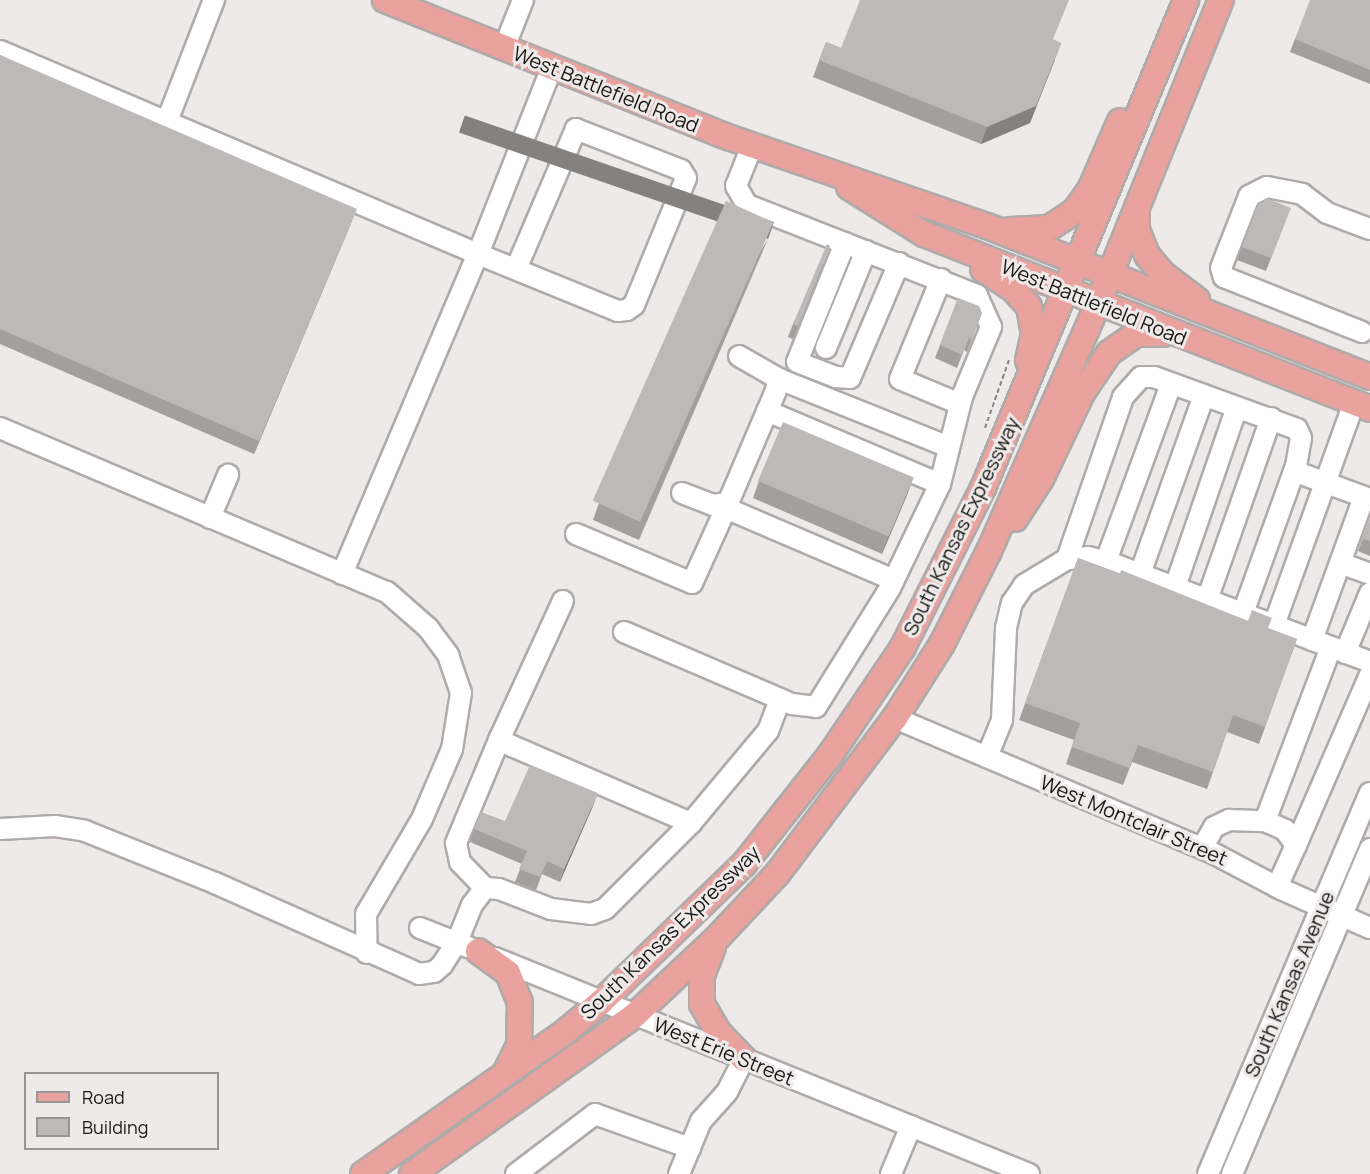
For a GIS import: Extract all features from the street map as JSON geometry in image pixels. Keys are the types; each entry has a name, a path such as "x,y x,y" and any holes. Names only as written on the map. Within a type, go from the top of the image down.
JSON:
{"main road":[{"name":"West Battlefield Road","path":"385,0 752,146 828,174 867,183 987,226 1370,376"},
{"name":"South Kansas Expressway","path":"412,1174 635,1015 719,936 826,814 895,718 942,644 989,551 1098,304 1221,0"},
{"name":"South Kansas Expressway","path":"363,1174 504,1076 601,1002 744,864 830,755 903,647 983,488 1068,292 1186,2"},
{"path":"987,226 1039,230 1074,212 1090,190 1148,60 1186,2"},
{"name":"West Battlefield Road","path":"828,174 924,234 1362,406"},
{"path":"1137,211 1143,247 1163,274 1203,304 1268,337"},
{"path":"924,234 1013,289 1032,315 1030,353 983,488"},
{"path":"989,551 1035,489 1082,393 1109,352 1136,334 1180,336"},
{"path":"719,936 702,975 702,1004 717,1032 744,1059"},
{"path":"468,947 507,973 520,1003 519,1045 504,1076"}],"street":[{"path":"167,121 214,0"},
{"path":"504,48 523,0"},
{"path":"0,51 478,254 618,311 627,310 634,305 686,178 681,170 576,129 516,269"},
{"path":"342,574 478,254 552,67"},
{"path":"624,632 780,699 816,707 894,580 940,484 960,404 991,327 977,295 941,279 747,206 736,186 752,146"},
{"path":"1362,332 1224,277 1221,267 1249,196 1267,187 1302,194 1327,213 1370,229"},
{"path":"845,243 797,362 836,377 850,378 899,263"},
{"path":"826,348 866,251"},
{"path":"941,279 900,379 960,404"},
{"path":"739,356 779,378 949,447"},
{"path":"1067,559 1130,385 1141,377 1171,384 1271,418 1297,429 1301,438 1296,466 1243,614"},
{"path":"576,534 692,583 767,411 779,378"},
{"path":"1106,561 1171,384"},
{"path":"1140,574 1204,395"},
{"path":"1274,625 1325,482 1362,406"},
{"path":"1175,587 1237,407"},
{"path":"767,411 940,484"},
{"path":"1207,600 1271,418"},
{"path":"0,428 387,592 428,628 448,655 461,693 452,749 422,819 366,914 367,953"},
{"path":"1296,466 1299,472 1367,498 1312,640"},
{"path":"210,518 228,475"},
{"path":"682,493 724,507 894,580"},
{"path":"987,757 1002,720 1006,628 1012,603 1024,585 1067,559 1106,561 1370,662"},
{"path":"1340,563 1370,574"},
{"path":"1265,821 1338,650 1370,593"},
{"path":"563,601 499,740 456,843 460,862 485,888 499,889 551,909 591,914 605,909 691,823 768,730 780,699"},
{"path":"1277,887 1370,675"},
{"name":"West Montclair Street","path":"895,718 1202,848 1321,908 1370,928"},
{"path":"499,740 691,823"},
{"name":"South Kansas Avenue","path":"1208,1174 1370,793"},
{"path":"1202,848 1214,827 1229,820 1265,821 1285,830 1296,845"},
{"path":"0,829 55,826 85,831 215,883 367,953 419,974 434,972 468,947 472,905 485,888"},
{"name":"South Kansas Avenue","path":"1232,1174 1370,849"},
{"name":"West Erie Street","path":"420,927 1029,1174"},
{"path":"679,1174 701,1121 727,1092 744,1059"},
{"path":"516,1174 595,1114 690,1148"},
{"path":"891,1174 911,1126"}],"path":[{"path":"985,428 1011,353"}],"building":[{"path":"860,0 1069,0 1053,39 1061,43 1036,106 987,127 819,60 826,42 841,48"},
{"path":"1310,0 1370,0 1370,70 1295,39"},
{"path":"0,55 357,209 259,441 0,329"},
{"path":"1266,198 1291,208 1271,258 1242,247 1259,202 1263,204"},
{"path":"726,201 774,222 640,522 593,501"},
{"path":"827,244 830,246 798,326 793,324"},
{"path":"958,298 979,306 982,313 972,339 969,338 962,355 940,345"},
{"path":"783,422 914,477 889,536 758,481"},
{"path":"1370,519 1370,541 1363,539"},
{"path":"1078,558 1120,574 1121,570 1248,621 1252,610 1272,618 1268,628 1297,639 1265,727 1233,715 1213,772 1138,745 1129,768 1072,747 1080,723 1025,703"},
{"path":"530,765 598,793 564,869 547,861 540,877 519,869 527,851 474,829 481,812 505,821"}]}
